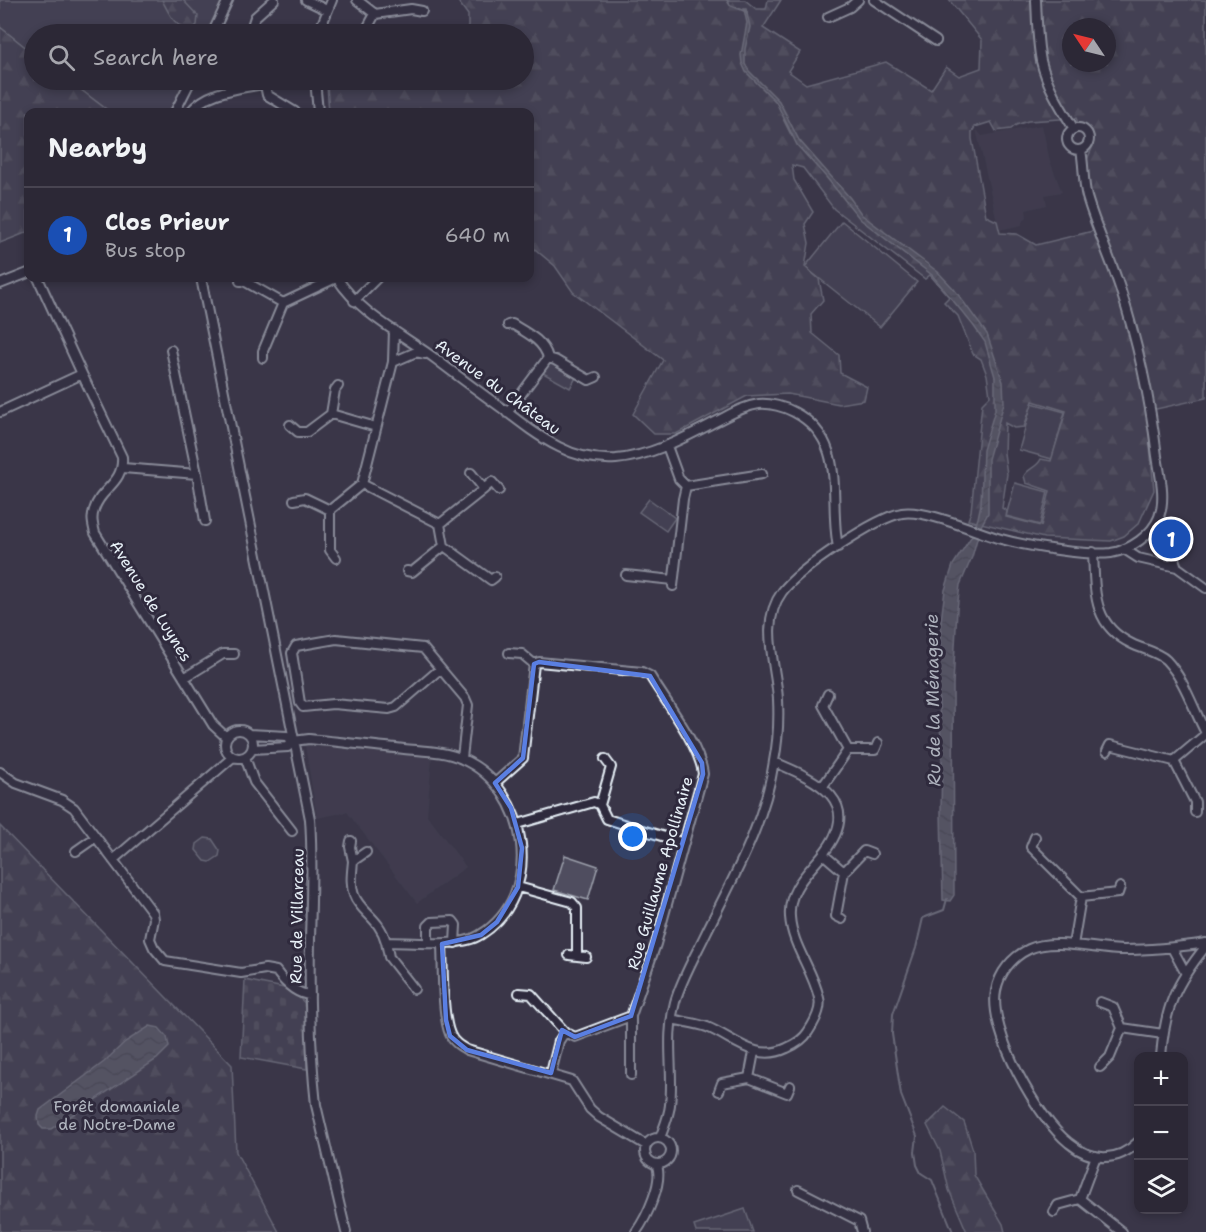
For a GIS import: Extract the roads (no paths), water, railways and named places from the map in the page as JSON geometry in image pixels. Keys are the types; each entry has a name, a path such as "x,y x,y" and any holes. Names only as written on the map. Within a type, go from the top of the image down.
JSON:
{"street":[{"path":"217,24 228,0"},
{"path":"253,23 255,16 274,0"},
{"path":"306,0 327,10"},
{"path":"322,24 332,0"},
{"path":"357,0 375,14 411,9 422,11"},
{"path":"828,17 850,7 858,0"},
{"path":"874,0 936,41"},
{"path":"1036,0 1038,43 1042,63 1050,85 1074,129"},
{"path":"370,24 375,14"},
{"path":"177,108 186,90"},
{"path":"194,108 203,100 217,93 234,90"},
{"path":"251,90 288,108"},
{"path":"266,90 267,96"},
{"path":"316,90 318,108"},
{"path":"1074,129 1084,130 1088,136 1087,146 1081,150 1073,149 1068,143 1068,136 1074,129"},
{"path":"660,1138 670,1103 669,1047 672,1019 685,975 753,837 767,793 774,762 778,722 778,698 770,635 773,610 777,600 795,577 838,547 886,519 902,513 917,513 981,533 1029,544 1111,553 1124,549 1145,536 1159,517 1162,498 1152,414 1140,358 1120,286 1087,196 1081,150"},
{"path":"0,284 24,275"},
{"path":"40,282 81,374 120,450 123,468 197,474"},
{"name":"Rue de Villarceau","path":"202,282 310,819 313,852 310,995 316,1105 346,1232"},
{"path":"246,282 283,303"},
{"path":"263,358 262,351 283,303 328,282"},
{"name":"Avenue du Château","path":"340,282 354,301 366,312 432,356 535,434 578,455 616,459 668,446 746,407 762,404 779,406 795,412 809,423 829,451 834,471 838,547"},
{"path":"354,301 373,282"},
{"path":"508,325 512,324 538,341 546,350 548,358"},
{"path":"330,510 362,484 393,362 394,330"},
{"path":"171,350 205,521"},
{"path":"393,362 416,352 432,356"},
{"path":"548,358 590,380 596,377"},
{"path":"507,413 548,358"},
{"path":"0,412 81,374"},
{"path":"290,425 298,432 307,432 331,414 335,390 338,386"},
{"path":"331,414 376,427"},
{"path":"668,446 679,479 686,486"},
{"name":"Avenue de Luynes","path":"123,468 94,507 92,518 95,533 213,725 226,737 225,749 233,757"},
{"path":"471,472 483,489"},
{"path":"686,486 762,474"},
{"path":"440,524 492,482 499,490"},
{"path":"362,484 440,524"},
{"path":"626,575 673,583 686,486"},
{"path":"294,500 305,498 330,510"},
{"path":"330,510 330,550 336,558"},
{"path":"1159,517 1165,528 1170,551 1177,567"},
{"path":"440,524 444,546 491,580 495,577"},
{"path":"407,571 412,572 444,546"},
{"path":"1124,549 1138,558 1177,567 1206,588"},
{"path":"1093,552 1096,594 1102,618 1112,632 1128,642 1163,657 1169,663 1181,679 1206,734 1174,761"},
{"path":"440,669 396,707 389,710 333,704 303,707 300,703 292,653 296,646 336,639 423,648 465,698 468,705 462,758"},
{"path":"495,783 523,758 534,664 522,654 508,653"},
{"path":"184,678 223,654 234,654"},
{"name":"Rue Guillaume Apollinaire","path":"534,664 539,662 642,672 650,676 702,762 703,774 684,843 656,944 632,1016 631,1075"},
{"path":"828,694 823,705 848,750"},
{"path":"226,737 237,730 249,734 287,736 293,741"},
{"path":"113,860 233,757 245,757 252,749 249,734"},
{"path":"252,749 288,747 293,741 309,739 437,752 462,758 495,783 508,802 518,824 522,848 518,887 497,922 481,935 471,940 455,943 386,942"},
{"path":"848,750 875,750 878,744"},
{"path":"1107,751 1110,745 1174,761 1195,802 1195,812"},
{"path":"823,786 848,750"},
{"path":"245,757 254,782 292,831"},
{"path":"600,805 611,767 605,759"},
{"path":"672,1019 706,1026 754,1052 780,1051 794,1045 804,1038 818,1014 820,1000 792,928 790,903 801,879 823,854 838,828 840,814 836,801 823,786 774,762"},
{"path":"0,772 16,783 62,800 74,808 153,913 150,939 165,961 241,973 265,969 276,971 295,990 310,995"},
{"path":"518,824 594,801 600,805 607,819 684,843"},
{"path":"76,851 96,837"},
{"path":"1035,837 1031,847 1081,897"},
{"path":"351,841 353,861 351,886 354,898 383,929 389,957 414,989"},
{"path":"842,919 836,916 844,872 864,851 872,854"},
{"path":"353,861 366,852"},
{"path":"823,854 844,872"},
{"path":"518,887 572,902 577,909 578,956"},
{"path":"1081,897 1118,893 1120,887"},
{"path":"1073,945 1081,897"},
{"path":"428,942 428,926 432,922 453,921 456,925 455,943"},
{"path":"442,944 446,1020 450,1035 457,1044 467,1050 572,1081 595,1113 646,1145"},
{"path":"1134,1146 1121,1155 1107,1158 1096,1156 1069,1144 1053,1128 1035,1103 1006,1046 997,1021 996,989 1010,962 1030,948 1073,945 1121,950 1206,945"},
{"path":"1161,1052 1170,1005 1185,972 1206,945"},
{"path":"1172,948 1185,972"},
{"path":"519,993 531,994 565,1032 575,1037 632,1016"},
{"path":"1100,1002 1113,1007 1122,1028 1110,1057 1100,1067"},
{"path":"1122,1028 1163,1034"},
{"path":"550,1073 559,1041 565,1032"},
{"path":"749,1078 754,1052"},
{"path":"719,1091 722,1083 749,1078 787,1092 790,1086"},
{"path":"660,1138 667,1141 672,1152 669,1160 663,1164 656,1164 646,1157 646,1145 652,1139 660,1138"},
{"path":"1080,1199 1096,1156"},
{"path":"636,1232 652,1202 659,1173 656,1164"},
{"path":"798,1190 859,1221 862,1232"},
{"path":"1054,1212 1058,1205 1080,1199"},
{"path":"1080,1199 1122,1232"}],"water":[{"path":"744,9 746,9 750,27 745,49 745,64 749,71 779,101 799,140 862,215 938,272 954,289 987,334 1003,382 1004,403 988,459 988,513 980,528 972,557 960,585 957,609 953,684 954,895 950,901 943,900 942,759 938,689 941,621 945,590 953,565 973,534 978,518 981,504 983,450 995,410 995,377 985,342 973,325 932,275 860,219 797,145 776,102 746,72 741,55 747,23"},
{"path":"150,1026 159,1028 167,1037 169,1047 157,1059 51,1129 43,1129 39,1125 40,1110 104,1062 125,1042"}],"waterway":[{"name":"Ru de la Ménagerie","path":"727,0 730,5 747,12"},
{"name":"Ru de la Ménagerie","path":"784,120 792,136"},
{"name":"Ru de la Ménagerie","path":"947,899 944,910 923,918 916,948 893,1014 892,1034 901,1095 917,1136 915,1152 917,1165 921,1173 932,1180 953,1232"}],"place":[{"name":"Clos Prieur","path":"1171,539"}],"park label":[{"name":"Forêt domaniale de Notre-Dame","path":"117,1115"}]}
